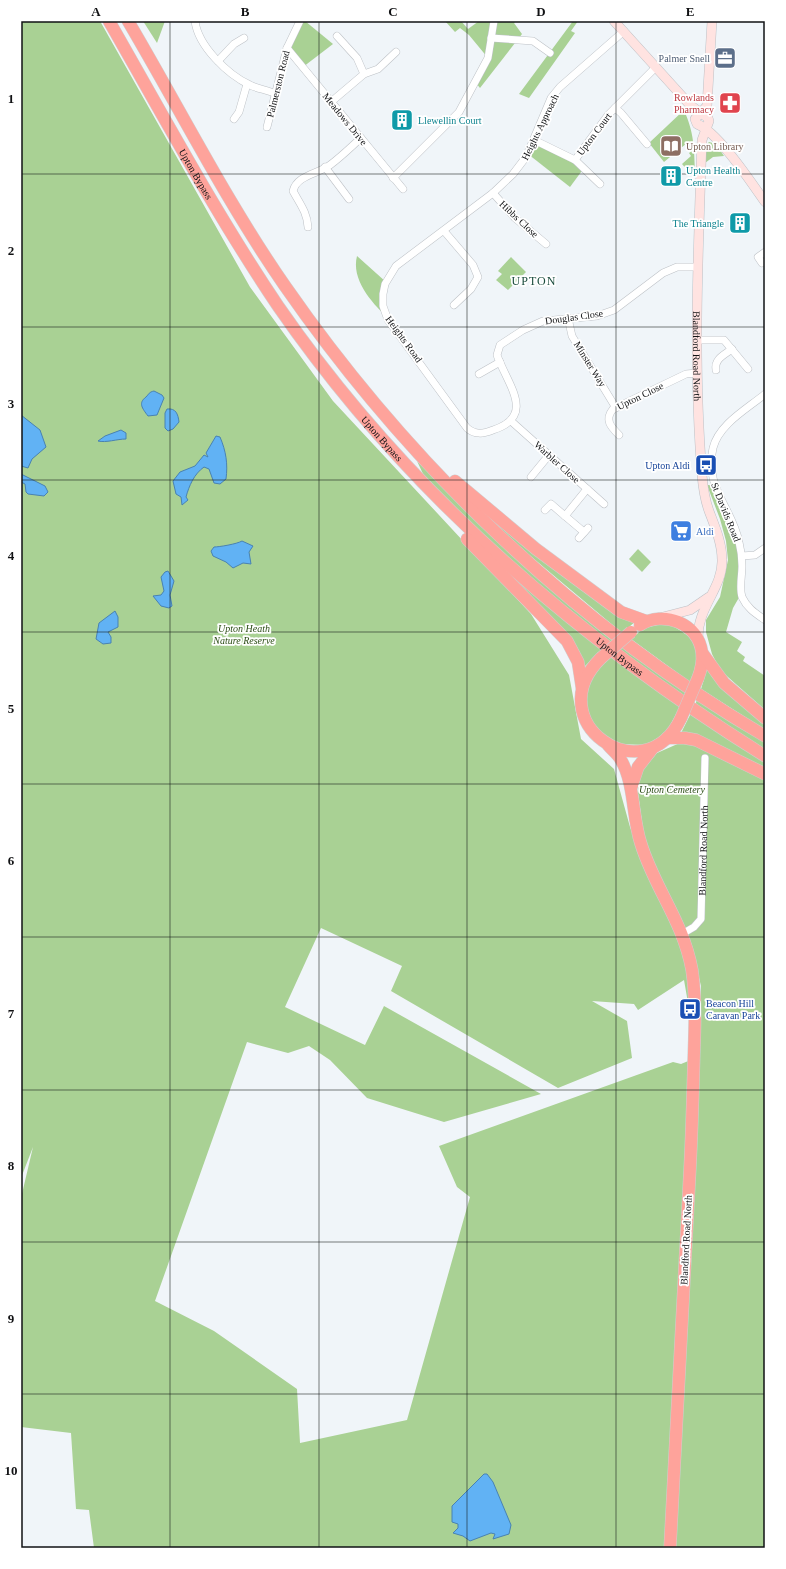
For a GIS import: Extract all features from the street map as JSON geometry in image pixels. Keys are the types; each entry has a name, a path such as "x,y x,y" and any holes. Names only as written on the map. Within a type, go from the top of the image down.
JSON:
{"highway":[{"name":"Upton Bypass","path":"109,21 208,196 246,257 298,334 368,421 445,506 503,562 538,592 589,633 656,683 765,756"},
{"name":"Upton Bypass","path":"128,21 206,159 265,255 329,346 392,423 462,498 525,559 569,597 631,648 668,675 765,736"},
{"path":"368,421 396,460 422,490 568,641 578,662 582,688"},
{"path":"392,423 442,470 536,549 621,612 646,621"},
{"path":"703,654 702,666 698,678 681,718 675,729 667,738 652,749 628,752 608,745 593,732 585,720 580,702 582,688 588,672 601,658 631,632 646,621 661,618 683,624 698,640 703,654 724,683 765,718"},
{"path":"667,738 685,738 696,740 765,774"},
{"name":"Blandford Road North","path":"608,745 620,759 631,789 634,816 643,850 682,934 692,972 695,1020 686,1263 670,1548"},
{"name":"Blandford Road North","path":"631,789 635,774 652,749"}],"main road":[{"path":"614,21 690,105 702,113 706,106 712,21"},
{"name":"Blandford Road North","path":"698,640 699,621 720,576 722,557 719,539 704,491 697,373 698,267 702,140 709,121 702,113"},
{"path":"706,127 765,202"},
{"name":"Blandford Road North","path":"661,618 690,610 709,597"}],"street":[{"path":"196,21 196,28 218,61 238,79 247,84 276,94"},
{"name":"Palmerston Road","path":"267,127 287,48 300,21"},
{"path":"393,178 459,112 488,58 494,21"},
{"name":"Heights Approach","path":"493,193 521,166 534,140 551,98 560,87 624,31"},
{"path":"337,36 358,58 364,74"},
{"path":"218,61 234,44 244,38"},
{"path":"492,38 533,41 550,53"},
{"name":"Meadows Drive","path":"287,48 403,189"},
{"path":"331,102 364,74 378,69 396,52"},
{"name":"Upton Court","path":"575,160 615,108 656,67"},
{"path":"234,119 239,112 247,84"},
{"name":"Upton Court","path":"615,108 647,144"},
{"path":"308,227 303,206 293,191 294,186 299,180 327,166 361,138"},
{"path":"534,140 575,160 600,184"},
{"path":"327,166 348,199"},
{"name":"Heights Road","path":"493,193 396,266 385,284 383,306 388,320 469,430 476,433 485,433 499,428 511,421"},
{"name":"Hibbs Close","path":"493,193 514,217 546,244"},
{"path":"444,231 473,265 478,276 471,289 454,305"},
{"path":"762,263 758,258 765,252"},
{"name":"Douglas Close","path":"511,421 516,411 517,402 500,362 497,350 504,342 534,324 550,320 597,316 614,310 663,273 677,267 698,267"},
{"name":"Minster Way","path":"568,318 572,336 616,408"},
{"path":"697,340 724,340 748,369"},
{"path":"716,370 715,364 717,360 732,349"},
{"path":"479,374 500,362"},
{"name":"Upton Close","path":"620,435 610,427 608,421 609,414 616,408 686,374 697,373"},
{"name":"St Davids Road","path":"765,394 722,430 713,451 714,485 732,520 739,540 742,556 741,594 746,604 765,620"},
{"name":"Warbler Close","path":"511,421 604,504"},
{"path":"531,477 550,455"},
{"path":"565,516 587,489"},
{"path":"545,510 551,504 565,516 586,530 579,538"},
{"path":"742,556 755,554 765,548"},
{"name":"Blandford Road North","path":"682,934 694,927 701,919 705,758"}],"green space":[{"path":"21,21 100,21 250,287 333,401 531,614 569,675 581,739 614,769 630,827 643,862 687,958 690,1003 688,1003 684,980 638,1010 634,1004 592,1001 627,1021 632,1058 558,1088 391,991 402,966 321,928 285,1007 365,1045 384,1006 541,1094 444,1122 367,1098 330,1060 309,1046 288,1053 247,1042 155,1301 214,1331 297,1389 300,1443 407,1420 470,1197 457,1187 439,1146 673,1062 681,1064 698,1057 701,986 689,937 645,844 638,793 640,773 657,753 682,742 710,751 765,778 765,1548 94,1548 89,1510 76,1509 71,1433 21,1427 21,1198 33,1147 21,1178"},
{"path":"143,21 165,21 157,43"},
{"path":"300,21 305,21 333,44 303,67 287,48"},
{"path":"445,21 461,21 468,29 479,21 516,21 514,23 522,34 480,88 476,83 488,58 469,35 460,28 455,32"},
{"path":"573,21 578,21 571,31 575,33 529,98 519,94"},
{"path":"684,110 692,133 694,147 695,171 689,172 682,164 691,156 689,153 692,151 687,143 664,162 649,143"},
{"path":"534,140 584,168 570,187 528,154"},
{"path":"709,142 716,144 724,156 713,157 705,163 705,146"},
{"path":"357,256 386,282 383,294 387,317 364,290 357,273"},
{"path":"511,257 526,272 508,290 496,280 502,274 498,271"},
{"path":"417,461 562,599 613,641 609,644 507,560 424,476"},
{"path":"707,485 714,485 739,540 741,594 733,608 726,632 742,642 737,651 745,657 743,661 765,676 765,710 720,670 712,654 706,632 706,620 720,597 728,560 726,541 720,519"},
{"path":"469,500 636,621 622,633 521,548"},
{"path":"638,549 651,562 642,572 629,559"},
{"path":"491,557 527,589 602,650 584,667"},
{"path":"666,623 685,634 695,646 697,653 691,683 631,639 644,628"},
{"path":"623,646 687,692 684,698 618,651"},
{"path":"611,657 680,707 666,733 646,745 615,744 594,727 585,702 592,674"},
{"path":"707,669 765,721 765,730 701,689"},
{"path":"697,699 765,740 765,750 695,706"},
{"path":"691,713 765,759 765,770 681,733"}],"water":[{"path":"154,391 162,395 164,398 157,415 148,416 142,406 142,401 149,393"},
{"path":"167,409 173,409 176,412 179,422 173,429 168,431 165,428 165,413"},
{"path":"21,415 40,430 46,447 32,459 28,468 21,466"},
{"path":"121,430 126,433 126,439 104,442 98,441 105,436"},
{"path":"216,436 220,437 224,447 227,463 226,479 220,484 214,483 209,469 204,467 192,480 186,497 188,500 182,505 181,497 176,494 173,481 180,472 195,466 204,455 208,457 206,453"},
{"path":"21,474 45,486 48,492 44,496 28,494 26,492 25,484 21,482"},
{"path":"242,541 253,546 249,552 251,564 243,563 233,568 226,562 213,556 211,551 214,547"},
{"path":"168,571 174,581 170,595 172,606 169,608 161,606 153,596 161,595 164,591 161,577"},
{"path":"115,611 118,617 118,627 108,632 111,637 111,643 103,644 96,639 99,623"},
{"path":"484,1474 487,1474 493,1482 511,1525 509,1534 493,1539 495,1534 491,1533 470,1541 463,1536 453,1533 458,1528 458,1524 452,1522 452,1506"}],"place":[{"name":"Palmer Snell","path":"725,58"},
{"name":"Rowlands Pharmacy","path":"730,103"},
{"name":"Llewellin Court","path":"402,120"},
{"name":"Upton Library","path":"671,146"},
{"name":"Upton Health Centre","path":"671,176"},
{"name":"The Triangle","path":"740,223"},
{"name":"Upton Aldi","path":"706,465"},
{"name":"Aldi","path":"681,531"},
{"name":"Beacon Hill Caravan Park","path":"690,1009"}],"district":[{"name":"UPTON","path":"534,281"}],"park label":[{"name":"Upton Heath Nature Reserve","path":"244,634"},
{"name":"Upton Cemetery","path":"672,789"}]}
